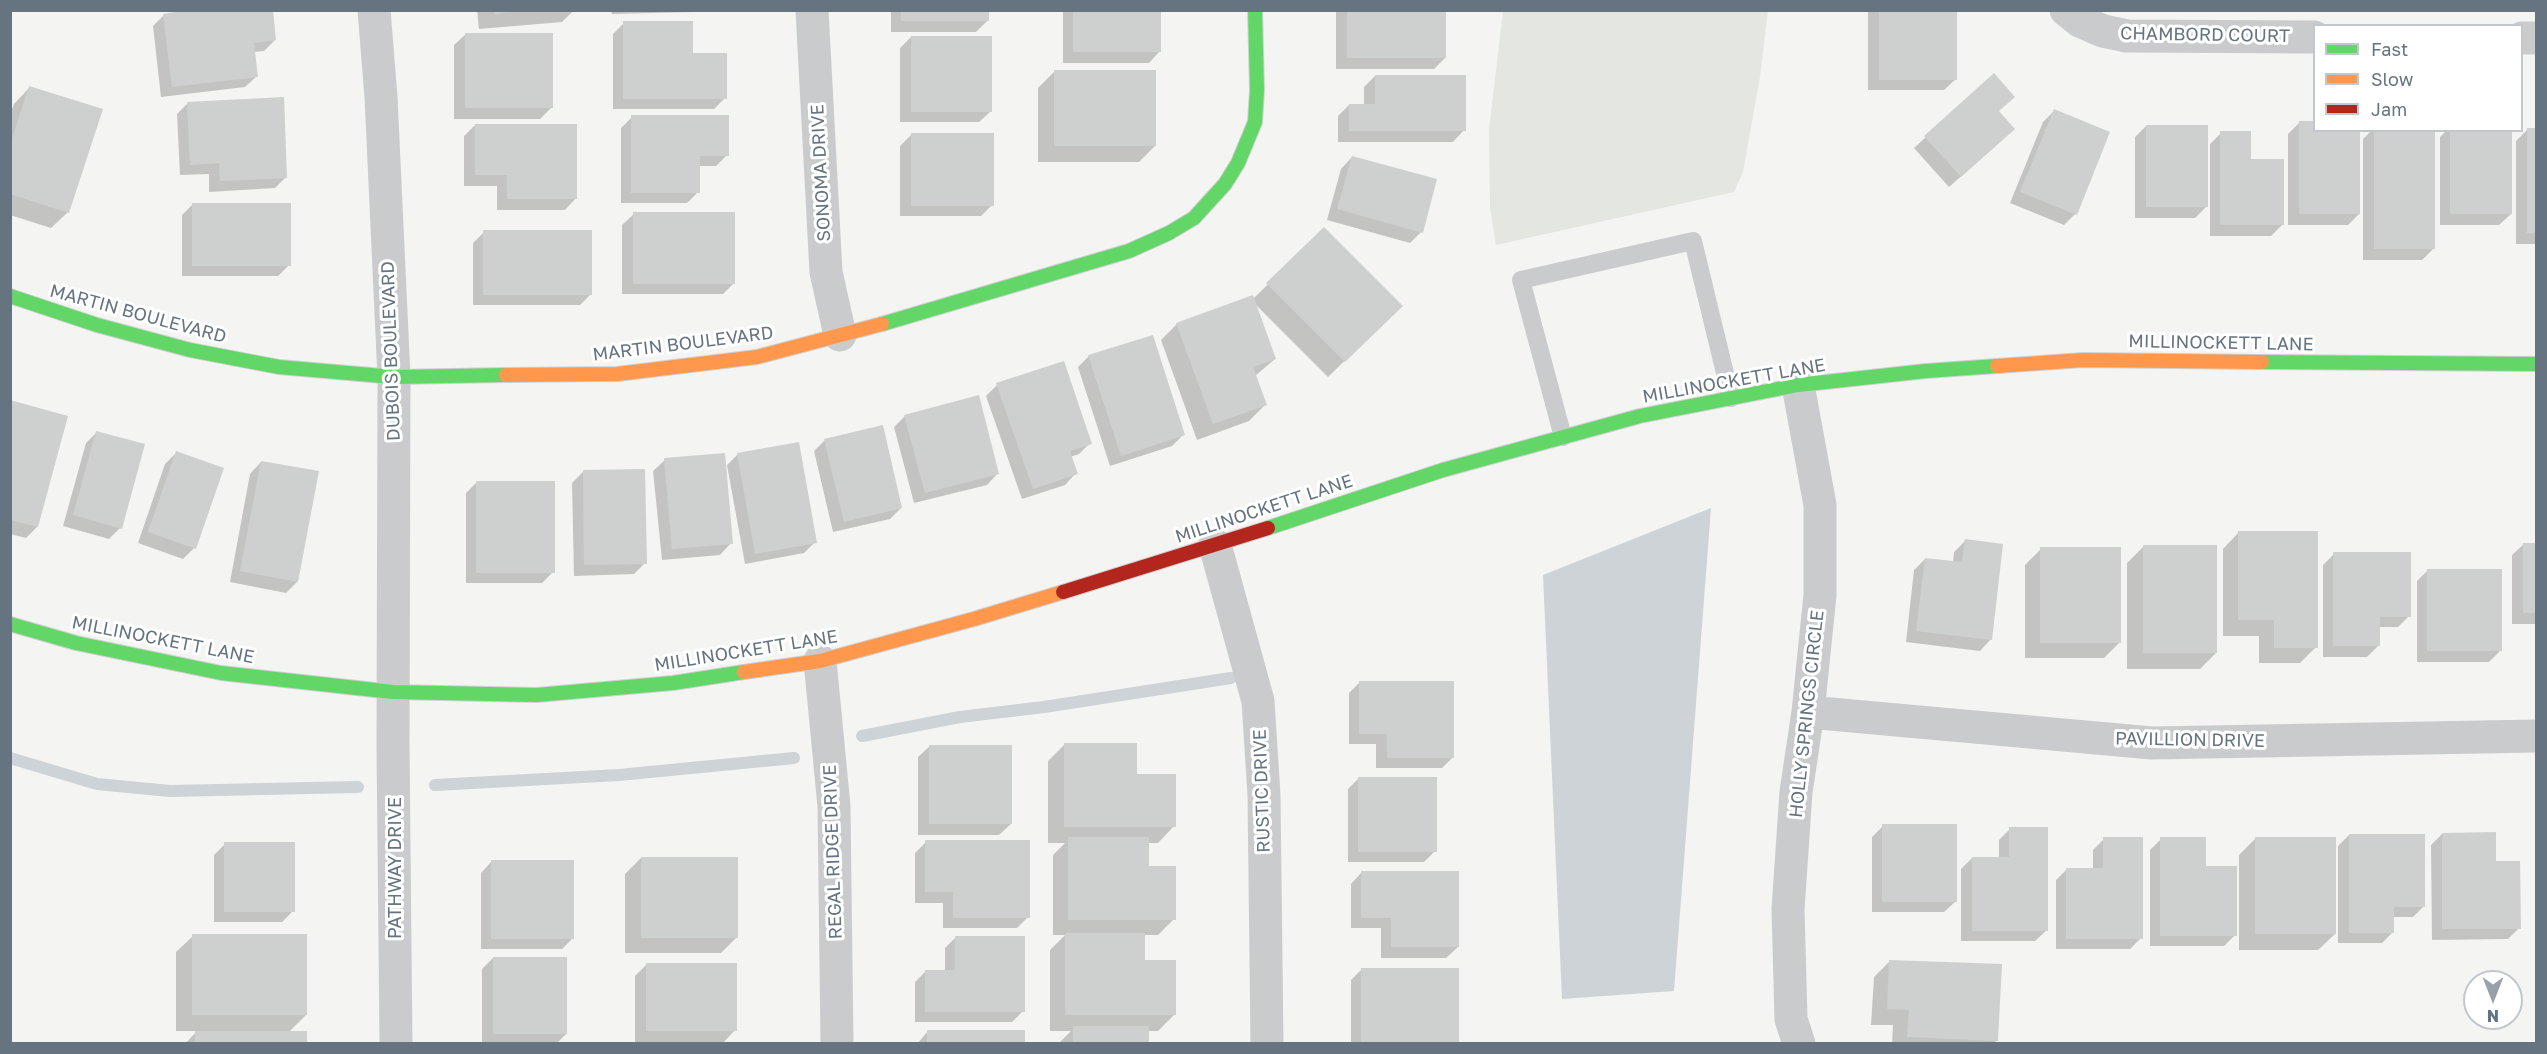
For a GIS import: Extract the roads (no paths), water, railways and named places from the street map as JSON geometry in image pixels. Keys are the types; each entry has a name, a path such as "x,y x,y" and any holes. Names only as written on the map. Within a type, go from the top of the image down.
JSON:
{"street":[{"name":"DUBOIS BOULEVARD","path":"374,10 381,97 394,377 393,692"},
{"name":"SONOMA DRIVE","path":"812,10 826,272 840,335"},
{"name":"MARTIN BOULEVARD","path":"10,296 97,325 190,350 279,367 394,377 617,374 757,357 928,312 1129,251 1169,233 1194,218 1211,201 1229,177 1249,139 1255,122 1257,90 1254,10"},
{"name":"CHAMBORD COURT","path":"2066,10 2080,21 2103,32 2127,36 2313,37"},
{"name":"MILLINOCKETT LANE","path":"10,624 76,643 220,673 393,692 537,695 673,683 820,661 974,619 1215,545 1443,470 1640,416 1797,385 1926,371 2083,360 2536,364"},
{"name":"HOLLY SPRINGS CIRCLE","path":"1797,385 1820,505 1820,596 1808,712 1796,792 1788,909 1791,1019 1799,1044"},
{"name":"RUSTIC DRIVE","path":"1215,545 1258,701 1264,795 1267,1044"},
{"name":"REGAL RIDGE DRIVE","path":"820,661 834,806 837,1044"},
{"name":"PATHWAY DRIVE","path":"393,692 396,1044"},
{"name":"PAVILLION DRIVE","path":"1808,712 2152,743 2536,736"}],"lane":[{"path":"1563,437 1521,280 1693,241 1731,398"}],"waterway":[{"path":"862,736 960,717 1044,707 1231,678"},
{"path":"10,758 97,784 170,791 358,787"},
{"path":"435,785 619,775 794,758"}]}
